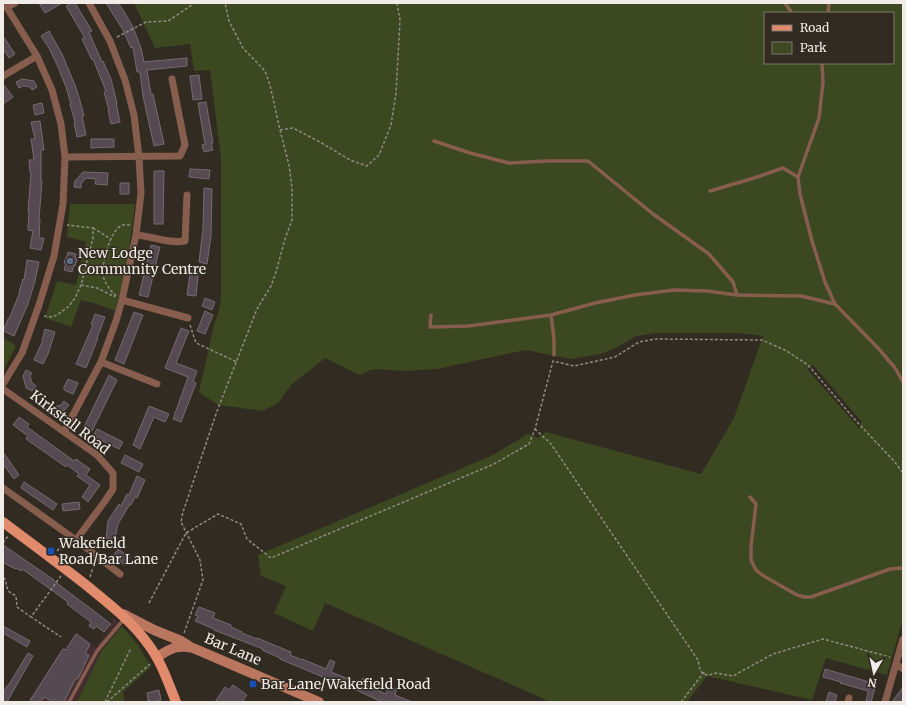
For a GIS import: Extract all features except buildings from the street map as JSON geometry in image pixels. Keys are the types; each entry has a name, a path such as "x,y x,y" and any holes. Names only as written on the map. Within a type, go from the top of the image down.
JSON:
{"main road":[{"path":"3,522 87,586 122,615 140,634 157,657 176,702"},
{"path":"122,615 181,641 193,648"},
{"name":"Bar Lane","path":"157,657 179,646 193,648 319,702"}],"street":[{"path":"3,384 22,354 54,256 63,204 65,157 61,124 52,90 37,56 6,5 15,3"},
{"path":"64,432 100,362 116,321 136,235 141,193 139,157 134,115 125,80 110,41 89,3"},
{"path":"3,76 37,56"},
{"path":"65,157 180,156 185,145 172,79"},
{"path":"136,235 178,242 185,241 187,195"},
{"path":"122,300 188,318"},
{"path":"100,362 157,384"},
{"name":"Kirkstall Road","path":"3,389 97,455 113,473 113,489 76,540"},
{"path":"3,488 76,540 120,574"},
{"path":"885,702 903,639"},
{"path":"896,662 903,670"}],"lane":[{"path":"785,3 791,12"},
{"path":"822,64 823,82 819,118 798,177 800,194 812,241 825,282 835,304 878,348 895,368 903,382"},
{"path":"434,141 470,153 509,162 588,161 653,214 709,254 733,282 737,295"},
{"path":"710,191 783,168 798,177"},
{"path":"431,315 430,327 468,326 551,315 595,303 635,295 674,290 707,291 737,295 801,296 835,304"},
{"path":"551,315 554,355"},
{"path":"750,497 756,504 751,560 756,570 762,575 796,595 811,597 890,569 903,568"},
{"path":"70,702 97,652 122,615"}],"path":[{"path":"110,41 146,22 168,21 195,3"},
{"path":"181,641 203,580 200,560 181,522 183,512 217,412 257,309 271,286 292,220 292,188 289,165 270,85 265,71 243,48 229,21 225,3"},
{"path":"280,130 293,128 350,160 367,166 380,155 391,125 396,93 400,20 397,3"},
{"path":"60,224 93,228 111,239"},
{"path":"81,285 97,288 118,298 111,291 104,278 103,266 111,239 117,229 126,224 137,226"},
{"path":"36,313 52,317 58,316 75,298 81,285 93,238 93,228"},
{"path":"89,253 106,257"},
{"path":"188,318 196,343 237,362"},
{"path":"149,603 186,533 218,514 241,524 247,539 271,558 494,464 529,444 535,429 553,361 574,366 615,357 639,342 656,339 762,340 785,350 808,365 903,473"},
{"path":"535,429 551,444 698,660 700,670 703,674"},
{"path":"51,559 70,536"},
{"path":"87,586 96,556"},
{"path":"31,617 66,570"},
{"path":"3,578 8,591 16,596 17,607 61,637"},
{"path":"703,674 716,673 732,676 773,654 823,639 892,657 896,662"},
{"path":"106,702 131,648"},
{"path":"106,702 157,657"},
{"path":"681,702 705,671"}],"shaded area":[{"path":"113,618 122,626 102,650 77,702 28,702 63,647 65,648 76,632 96,647 110,628"}],"green space":[{"path":"134,3 903,3 903,619 887,675 826,658 812,700 707,676 687,702 551,702 325,603 313,631 274,613 286,586 261,576 258,555 493,455 528,434 538,438 546,432 701,474 734,418 763,336 739,333 657,333 636,336 616,348 601,354 571,359 525,350 437,369 406,371 373,369 360,375 325,358 291,385 279,402 263,411 218,405 199,392 221,298 221,158 210,70 194,71 190,44 155,48","holes":["813,365 861,421 860,429 807,369"]},
{"path":"70,204 135,204 132,231 122,285 115,311 81,300 71,327 45,318 57,281 76,285 86,242 67,237"},
{"path":"3,337 16,346 3,372"},
{"path":"122,626 138,645 151,667 123,692 125,702 77,702 102,650"}],"place":[{"name":"New Lodge Community Centre","path":"70,261"},
{"name":"Wakefield Road/Bar Lane","path":"51,551"},
{"name":"Bar Lane/Wakefield Road","path":"253,684"}]}
